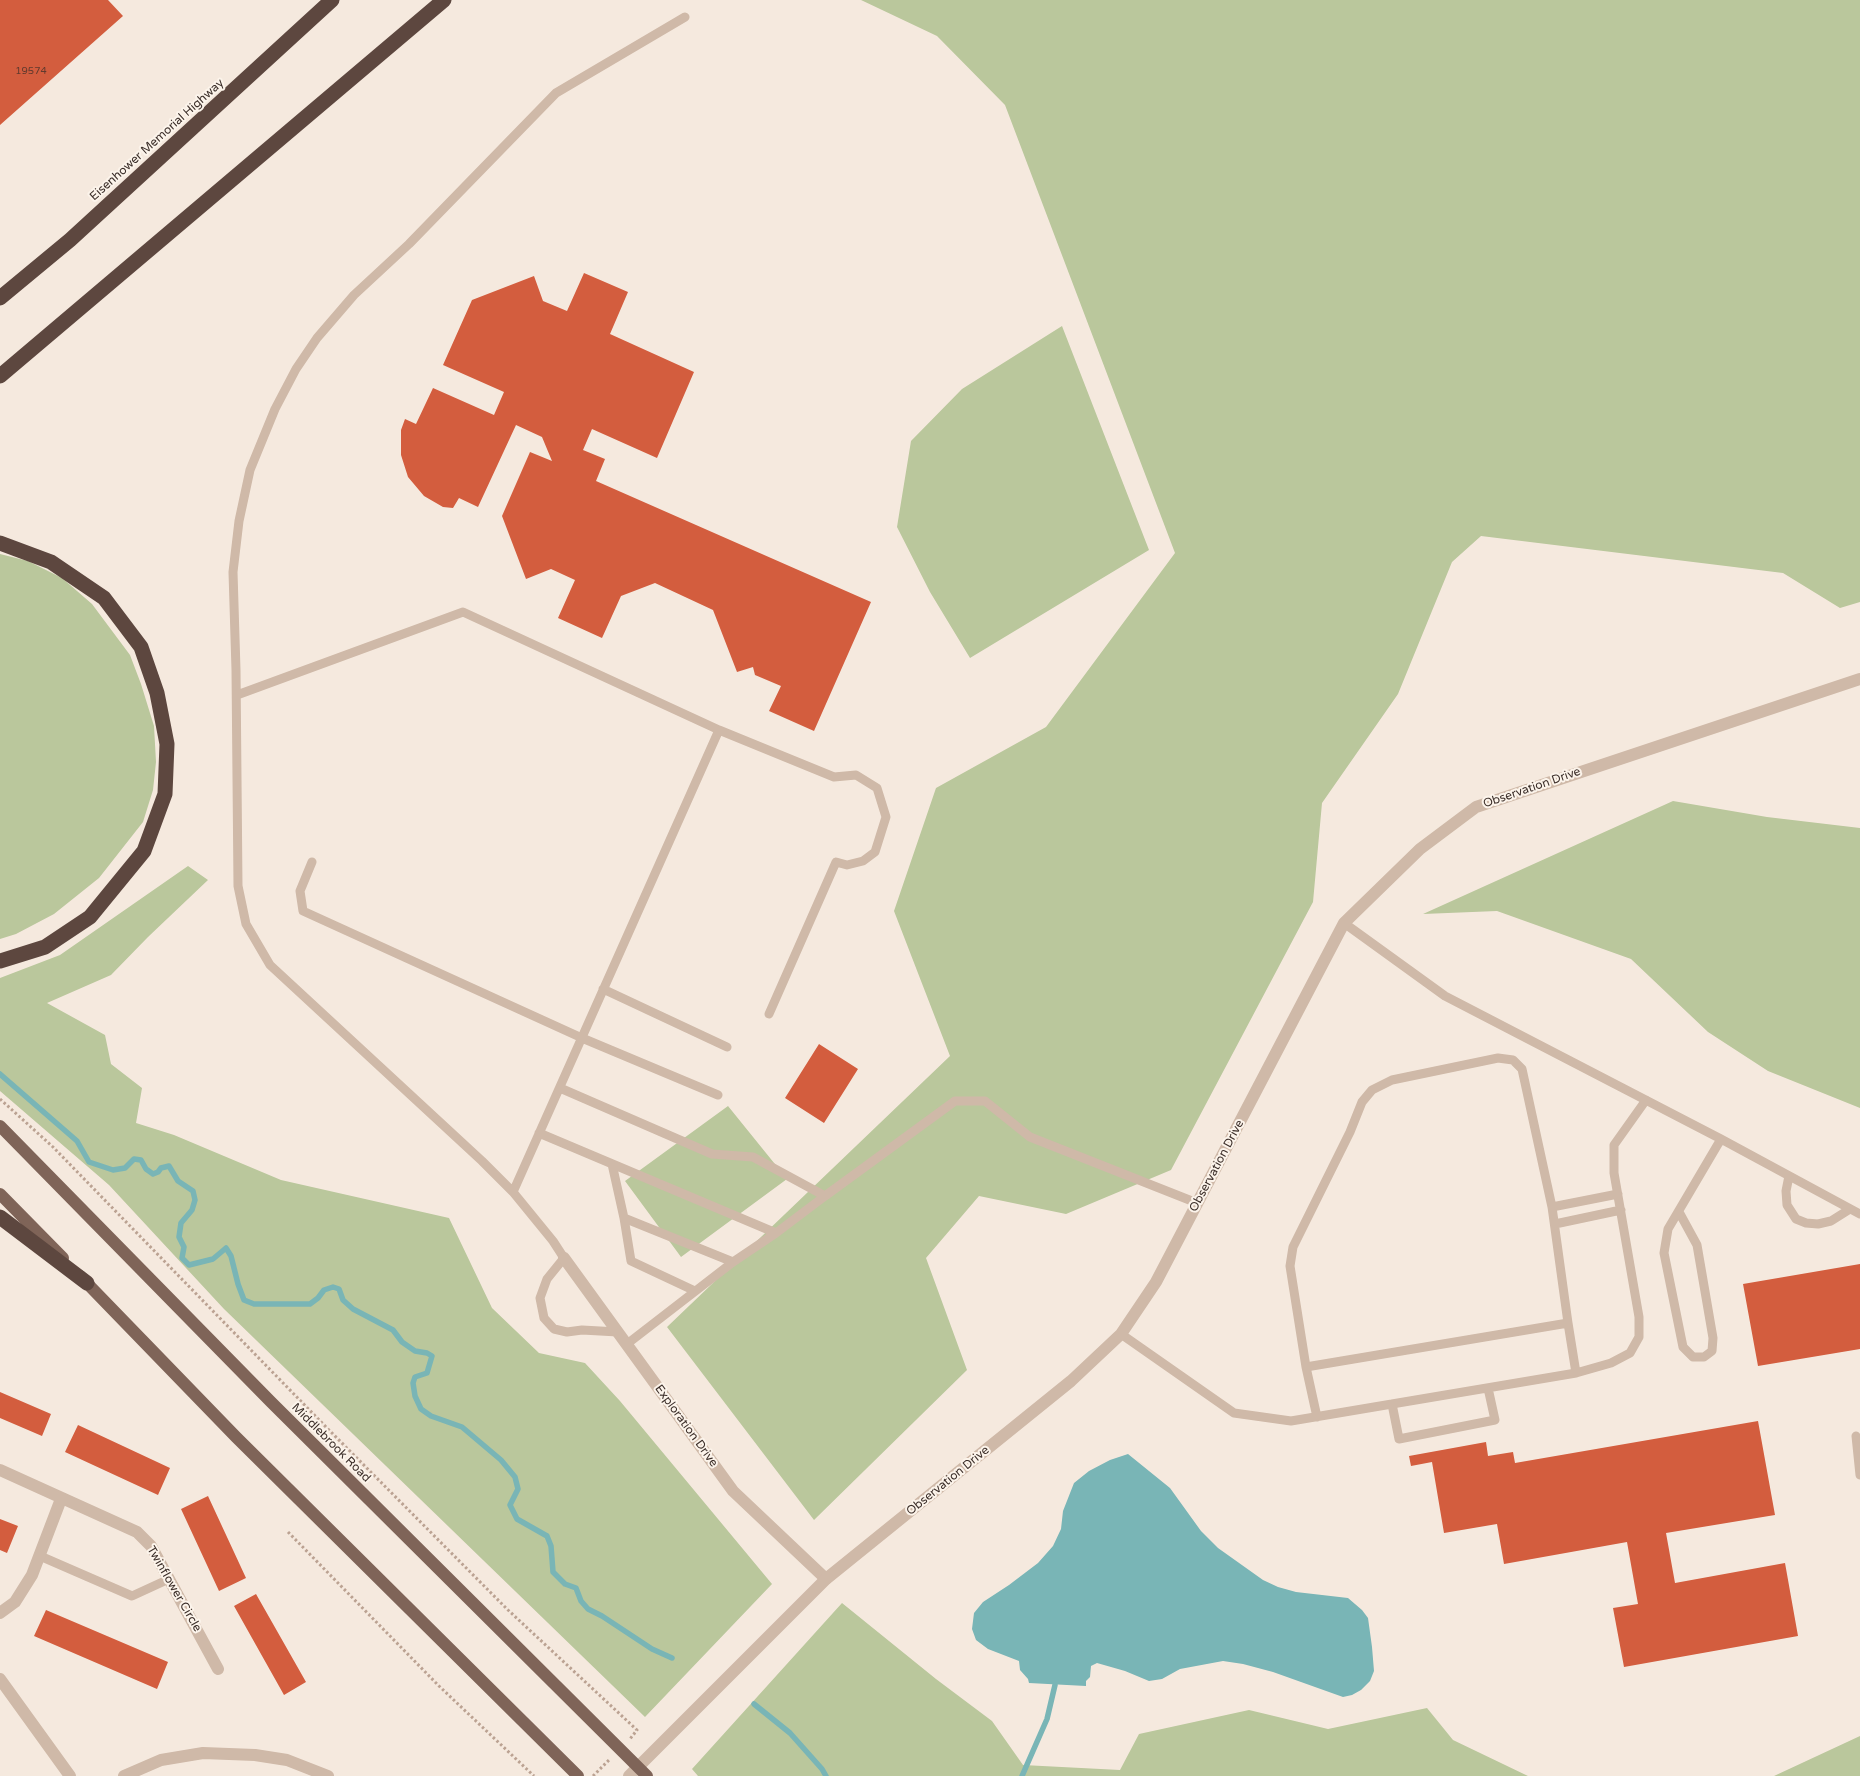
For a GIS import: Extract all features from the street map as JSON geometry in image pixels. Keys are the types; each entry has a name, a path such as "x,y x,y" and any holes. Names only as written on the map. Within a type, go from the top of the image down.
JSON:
{"highway":[{"name":"Eisenhower Memorial Highway","path":"0,298 70,240 332,0"},
{"path":"0,376 444,0"},
{"path":"0,542 51,562 104,598 141,647 157,693 167,744 165,794 144,851 90,917 45,947 0,961"},
{"path":"0,1216 87,1283"}],"main road":[{"name":"Middlebrook Road","path":"0,1126 271,1402 620,1750 633,1771 647,1776"},
{"path":"0,1194 236,1437 578,1776"}],"street":[{"name":"Observation Drive","path":"633,1771 826,1580 1071,1381 1121,1334 1156,1282 1344,923 1420,849 1476,807 1860,679"},
{"name":"Exploration Drive","path":"564,1258 733,1491 826,1580"},
{"name":"Twinflower Circle","path":"0,1470 137,1532 151,1546 218,1668"},
{"path":"0,1613 15,1602 32,1574 61,1498"},
{"path":"0,1678 70,1776"},
{"path":"124,1776 161,1760 203,1753 254,1754 287,1760 328,1776"}],"lane":[{"path":"618,1332 582,1330 567,1332 554,1329 544,1318 540,1298 546,1279 564,1258 513,1192 482,1160 270,965 246,924 238,886 233,572 239,521 250,470 275,410 296,369 317,338 354,295 408,244 556,93 685,17"},
{"path":"236,695 463,612 720,730 834,778 856,775 878,788 886,817 875,852 863,861 847,865 836,862 769,1014"},
{"path":"513,1192 720,730"},
{"path":"312,862 300,891 303,911 582,1038 718,1095"},
{"path":"1344,923 1445,996 1721,1139 1860,1214"},
{"path":"604,990 726,1047"},
{"path":"1316,1417 1290,1266 1293,1247 1350,1132 1362,1102 1372,1090 1392,1080 1498,1058 1513,1060 1522,1069 1552,1207 1576,1373"},
{"path":"560,1088 712,1154 753,1157 825,1196"},
{"path":"627,1344 733,1262 776,1233 955,1101 986,1100 1030,1137 1197,1203"},
{"path":"1121,1334 1234,1413 1291,1421 1576,1373 1611,1363 1630,1353 1639,1337 1639,1317 1614,1173 1614,1145 1646,1100"},
{"path":"539,1133 776,1233"},
{"path":"1679,1212 1697,1245 1713,1338 1712,1351 1704,1358 1693,1357 1682,1347 1664,1253 1668,1229 1721,1139"},
{"path":"612,1164 624,1218 630,1260 696,1291"},
{"path":"1789,1176 1786,1191 1787,1205 1796,1220 1818,1224 1831,1221 1850,1209"},
{"path":"1552,1207 1618,1194"},
{"path":"1554,1224 1621,1210"},
{"path":"624,1218 733,1262"},
{"path":"1306,1367 1568,1323"},
{"path":"1392,1404 1399,1439 1494,1420 1488,1388"},
{"path":"1856,1436 1860,1475"},
{"path":"40,1556 132,1596 169,1579"}],"path":[{"path":"0,1099 53,1147 327,1428 508,1610 637,1730 620,1750 592,1776"},
{"path":"288,1532 439,1686 534,1776"}],"green space":[{"path":"861,0 1860,0 1860,602 1840,608 1783,573 1481,536 1452,562 1398,694 1322,803 1313,902 1171,1170 1066,1214 979,1196 926,1258 967,1370 814,1520 667,1327 950,1056 894,911 936,788 1046,727 1175,553 1005,105 937,36"},
{"path":"1062,326 1149,550 970,658 930,592 897,527 911,441 962,389"},
{"path":"0,554 28,561 62,578 92,604 130,655 154,726 156,762 153,790 143,822 99,878 54,914 16,934 0,939"},
{"path":"1673,801 1767,817 1860,828 1860,1108 1768,1071 1708,1032 1631,959 1497,911 1423,914"},
{"path":"188,866 208,880 111,975 47,1003 105,1035 111,1064 142,1088 136,1123 174,1135 281,1180 449,1218 492,1308 539,1353 585,1363 620,1401 772,1584 645,1717 224,1309 109,1185 0,1091 0,978 60,955"},
{"path":"728,1106 787,1179 681,1257 625,1181"},
{"path":"842,1603 936,1679 992,1721 1023,1765 1120,1770 1139,1734 1249,1710 1328,1729 1427,1708 1453,1740 1528,1776 698,1776 692,1769"},
{"path":"1860,1736 1860,1776 1774,1776"}],"water":[{"path":"1128,1454 1170,1488 1201,1531 1218,1548 1263,1580 1296,1592 1348,1598 1362,1610 1368,1618 1372,1647 1374,1671 1370,1681 1361,1690 1343,1697 1273,1672 1223,1661 1180,1669 1162,1679 1149,1681 1125,1671 1097,1663 1091,1666 1090,1677 1086,1681 1086,1686 1029,1683 1020,1670 1019,1661 988,1649 976,1640 972,1629 974,1613 983,1602 1038,1563 1053,1546 1061,1529 1063,1511 1074,1483 1089,1471 1110,1460"}],"building":[{"path":"0,0 108,0 123,16 0,125"},
{"path":"584,273 628,292 610,334 694,372 657,458 592,429 583,450 605,459 596,481 871,602 814,731 769,711 781,686 755,675 753,667 737,672 713,610 655,583 621,596 602,638 558,618 575,580 551,569 526,579 502,516 530,452 552,461 542,437 516,425 478,507 459,498 453,508 443,507 424,496 408,477 401,455 401,430 405,419 416,424 433,388 494,415 504,392 443,365 472,300 534,276 543,301 567,311"},
{"path":"819,1044 858,1069 824,1123 785,1098"},
{"path":"1860,1264 1860,1349 1758,1366 1743,1284"},
{"path":"0,1392 51,1414 42,1436 0,1418"},
{"path":"1758,1421 1775,1515 1666,1533 1675,1583 1785,1563 1798,1636 1624,1667 1613,1608 1638,1604 1627,1542 1504,1564 1497,1524 1444,1533 1432,1462 1411,1466 1409,1456 1486,1442 1488,1456 1513,1452 1515,1463"},
{"path":"78,1425 170,1468 158,1495 65,1452"},
{"path":"208,1496 246,1578 219,1591 181,1509"},
{"path":"0,1519 18,1526 7,1553 0,1550"},
{"path":"256,1594 306,1682 284,1695 234,1606"},
{"path":"46,1610 168,1662 157,1689 34,1636"}],"waterway":[{"path":"0,1074 77,1141 89,1162 113,1170 125,1168 134,1159 141,1160 146,1169 153,1174 161,1168 169,1166 178,1181 193,1191 195,1200 192,1210 181,1223 179,1237 184,1247 182,1258 189,1265 213,1259 226,1248 231,1256 244,1300 254,1304 310,1304 324,1290 333,1287 339,1289 343,1300 353,1309 393,1330 402,1342 415,1351 432,1356 427,1373 415,1377 413,1383 415,1396 421,1409 431,1416 462,1427 501,1460 515,1477 518,1489 510,1505 517,1519 547,1536 551,1546 553,1572 565,1584 576,1588 581,1601 588,1609 652,1649 672,1658"},
{"path":"1022,1776 1047,1719 1055,1685"},
{"path":"754,1704 790,1733 826,1776"}]}
